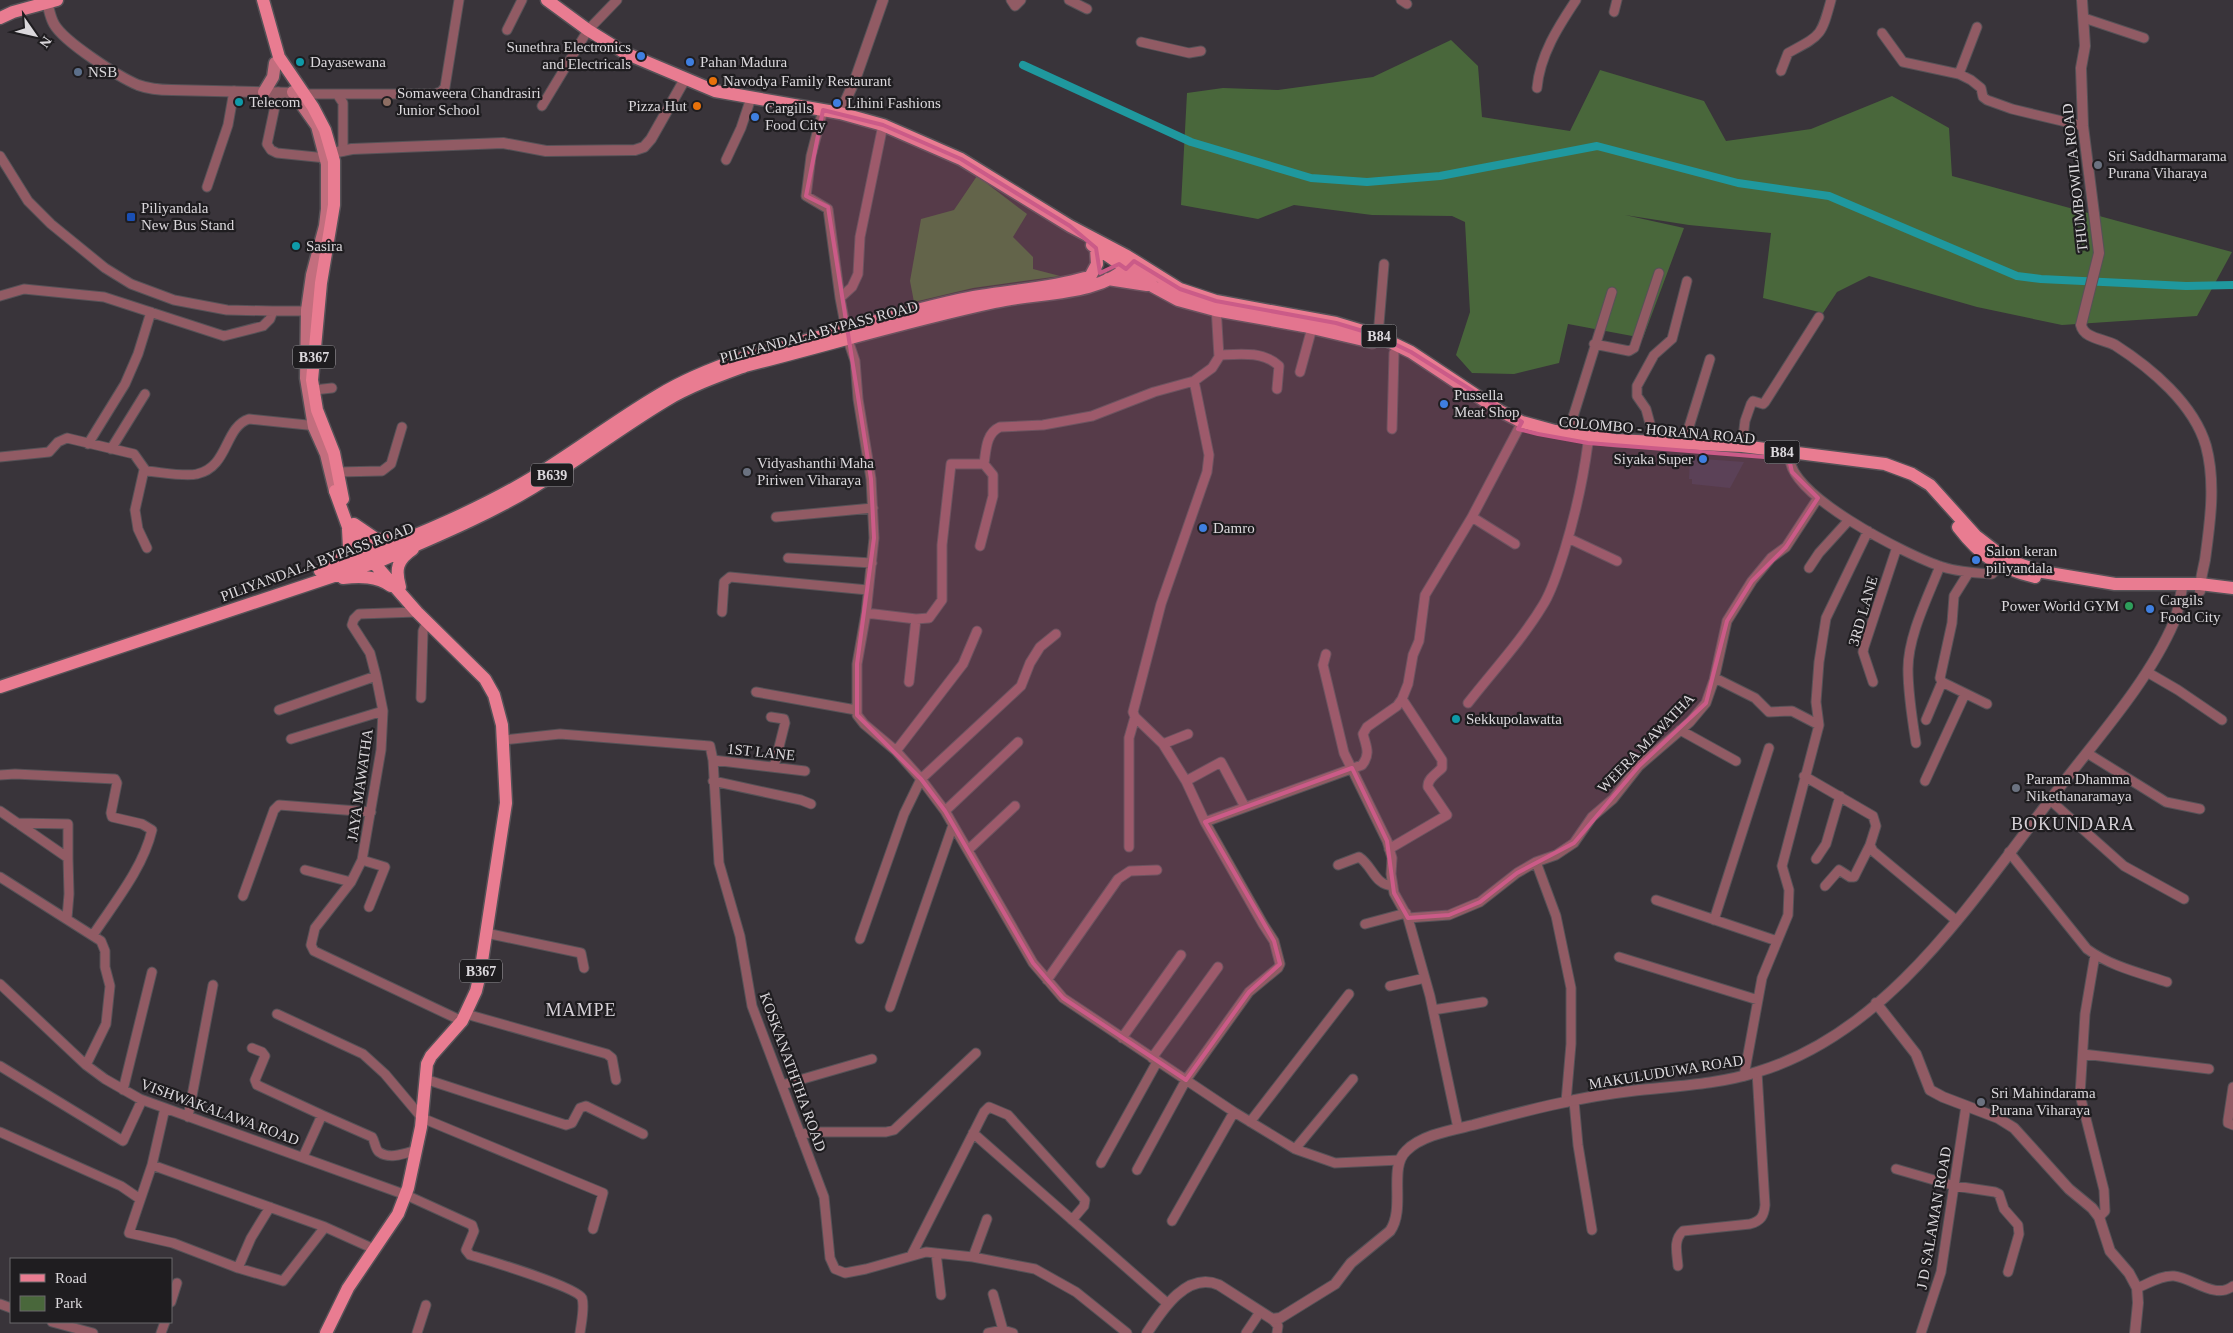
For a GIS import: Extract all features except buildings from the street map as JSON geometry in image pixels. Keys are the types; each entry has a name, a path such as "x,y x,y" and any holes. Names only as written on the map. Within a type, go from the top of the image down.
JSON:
{"main road":[{"name":"B367","path":"256,0 271,56 298,93"},
{"name":"B367","path":"263,0 279,57 333,154 334,205 312,311 306,378 335,491 350,523 413,608 485,679 494,695 504,740 506,803 476,991 464,1018 431,1056 425,1070 425,1100 412,1178 398,1214 348,1288 326,1333"},
{"name":"B84","path":"547,0 625,54 715,91 840,113 883,125 961,159 1126,262 1154,287 1178,300 1216,306"},
{"path":"0,18 13,12 52,1"},
{"path":"264,92 274,77 275,63"},
{"name":"B84","path":"1070,226 1096,248 1216,306"},
{"path":"1090,277 1098,264 1096,248"},
{"name":"PILIYANDALA BYPASS ROAD","path":"0,679 334,566 374,557 423,542 483,514 531,488 666,401 707,380 745,366 956,301 995,293 1072,282 1090,277 1126,262"},
{"name":"PILIYANDALA BYPASS ROAD","path":"0,687 322,579 374,557 403,539 437,526 526,481 659,394 691,378 742,358 997,301 1067,292 1108,279 1126,262"},
{"path":"1108,279 1154,287"},
{"name":"COLOMBO - HORANA ROAD","path":"1216,306 1336,323 1378,336 1411,352 1520,425 1615,440 1742,446 1790,456 1895,473 1917,484 1932,496 1970,543 2003,563 2042,578 2114,591 2182,587 2233,588"},
{"name":"COLOMBO - HORANA ROAD","path":"1216,306 1372,342 1394,353 1496,417 1549,437 1636,448 1689,449 1790,456"},
{"name":"B367","path":"312,311 312,380 318,426 334,454 350,523"},
{"path":"350,523 376,540 403,539"},
{"path":"334,566 349,548 350,523"},
{"path":"400,590 396,571 398,566 408,552 423,542"},
{"path":"322,579 360,576 377,579 400,590"},
{"name":"COLOMBO - HORANA ROAD","path":"2200,587 2233,595"}],"street":[{"path":"52,1 54,24 61,34 81,49 137,84 164,90 433,94 441,92 445,87 459,0"},
{"path":"507,30 522,0"},
{"path":"542,106 588,30 617,0"},
{"path":"840,113 855,80 883,0"},
{"path":"1010,0 1015,6 1021,0"},
{"path":"1069,0 1087,9"},
{"path":"1537,88 1539,69 1547,48 1576,0"},
{"path":"1614,12 1617,0"},
{"path":"1782,71 1788,53 1813,39 1823,30 1831,0"},
{"name":"THUMBOWILA ROAD","path":"2082,0 2085,46 2081,68 2083,126 2099,253 2081,325 2082,330 2087,335 2114,344 2146,368 2181,400 2201,432 2208,458 2212,505 2200,587"},
{"path":"2084,18 2144,38"},
{"path":"1959,74 1977,28"},
{"path":"1882,33 1903,62 1959,74 1981,88 1983,97 1987,100 2020,111 2083,126"},
{"path":"1141,42 1189,53 1201,51"},
{"path":"278,92 267,144 271,150 333,154 352,149 503,143 546,151 635,150 644,147 651,139 685,79"},
{"path":"207,186 228,126 234,91"},
{"path":"333,154 343,103 337,94"},
{"path":"726,160 741,128 751,98"},
{"path":"823,110 811,156 806,196 828,209 840,298 847,335 855,361 858,399 871,479 873,508 874,538 872,563 857,664 856,710 864,724 896,751 921,779 945,811 1033,963 1062,998 1234,1112 1295,1149 1335,1163 1400,1160 1398,1216 1390,1230 1351,1263 1340,1279 1327,1290 1280,1318 1272,1319"},
{"path":"840,298 852,288 858,274 860,237 883,125"},
{"path":"0,156 28,201 51,224 105,268 131,284 174,300 227,310 312,311"},
{"path":"1378,336 1384,264"},
{"path":"1594,344 1630,351 1634,348 1659,273"},
{"path":"1655,442 1646,409 1637,396 1637,386 1654,355 1672,339 1687,281"},
{"path":"0,296 24,289 95,296 224,336 263,326 270,319 273,311"},
{"path":"1568,433 1594,344 1612,292"},
{"path":"980,546 993,496 993,475 984,464 989,436 994,429 1000,426 1043,425 1092,416 1154,392 1194,381 1212,368 1220,355 1216,306"},
{"path":"88,444 125,384 138,354 150,312"},
{"path":"1742,446 1745,421 1751,404 1753,402 1765,402 1819,317"},
{"path":"1300,372 1312,328"},
{"path":"1392,429 1394,353"},
{"path":"1220,355 1244,354 1261,356 1277,363 1279,366 1277,389"},
{"path":"1684,443 1710,359"},
{"path":"1137,1170 1186,1080 1249,992 1278,968 1280,964 1274,941 1205,822 1186,781 1163,744 1135,717 1133,712 1161,604 1207,472 1209,455 1194,381"},
{"path":"314,390 332,388"},
{"path":"112,449 145,394"},
{"path":"144,470 196,474 210,468 221,458 237,426 249,418 318,426"},
{"path":"1205,822 1352,768 1362,764 1367,759 1368,753 1362,734 1367,727 1397,706 1408,684 1413,656 1419,641 1425,595 1472,517 1520,425"},
{"path":"338,472 382,470 391,464 402,427"},
{"path":"0,457 49,452 58,442 66,438 136,456 144,470 135,510 138,529 147,548"},
{"path":"1468,703 1526,631 1544,604 1557,574 1582,487 1588,443"},
{"path":"1790,456 1792,472 1818,498 1849,520 1897,547 1940,566 1970,572 1992,574 2003,563"},
{"path":"866,613 930,618 942,600 942,545 951,464 984,464"},
{"name":"WEERA MAWATHA","path":"1365,924 1407,916 1449,915 1480,902 1517,873 1536,862 1556,856 1574,843 1592,817 1613,799 1639,766 1690,722 1706,704 1715,678 1727,621 1752,581 1771,558 1786,547 1818,498"},
{"path":"776,517 873,508"},
{"path":"1472,517 1515,544"},
{"path":"1809,568 1819,553 1849,520"},
{"path":"1744,1076 1762,978 1788,915 1789,890 1782,866 1791,838 1804,776 1818,725 1816,702 1819,662 1826,618 1868,531"},
{"path":"1568,538 1617,561"},
{"name":"3RD LANE","path":"1873,682 1864,647 1897,547"},
{"path":"788,558 872,563"},
{"path":"1916,743 1910,704 1908,668 1921,615 1940,566"},
{"path":"1926,720 1942,682 1940,674 1952,623 1954,596 1970,572"},
{"path":"722,612 724,582 730,578 868,590"},
{"name":"MAKULUDUWA ROAD","path":"1400,1160 1407,1149 1415,1144 1458,1128 1570,1102 1629,1091 1686,1086 1744,1076 1804,1054 1828,1041 1876,1003 1926,957 1957,921 2147,672 2175,620 2182,587"},
{"name":"JAYA MAWATHA","path":"413,608 359,614 354,619 352,625 370,653 376,676 383,711 381,750 362,860 351,882 315,928 311,945 314,951 464,1018"},
{"path":"909,682 916,618"},
{"path":"421,698 423,630 427,622"},
{"path":"896,751 963,664 978,631"},
{"path":"860,939 904,814 921,779 1021,686 1030,663 1040,647 1056,634"},
{"path":"1326,654 1323,665 1344,753 1392,858 1393,886 1407,916 1425,978 1458,1128"},
{"path":"2147,672 2178,690 2222,720"},
{"path":"279,710 376,676"},
{"path":"1715,678 1755,698 1769,712 1792,711 1818,725"},
{"path":"1942,682 1987,704"},
{"path":"756,692 856,710"},
{"path":"1925,781 1965,694"},
{"path":"1389,849 1447,815 1427,784 1429,779 1442,768 1442,760 1402,699"},
{"path":"291,739 383,711"},
{"path":"771,717 784,720 785,723 774,767"},
{"path":"1129,847 1129,738 1135,717"},
{"path":"1680,730 1736,761"},
{"path":"504,740 560,734 710,746 713,760"},
{"path":"1163,744 1188,734"},
{"path":"945,811 1018,742"},
{"path":"1714,920 1769,748"},
{"path":"2087,752 2166,802 2200,809"},
{"name":"1ST LANE","path":"713,760 805,771"},
{"name":"KOSKANATHTHA ROAD","path":"713,760 719,863 740,936 752,1006 824,1198 830,1258 835,1269 845,1273 859,1271 926,1252 973,1256 1035,1269 1047,1274 1076,1292 1102,1316 1127,1333"},
{"path":"1186,781 1221,762 1245,807"},
{"path":"0,775 15,774 116,779 112,817 142,824 152,830 149,841 130,878 93,934"},
{"path":"1804,776 1840,796 1875,819 1876,826 1870,845 1854,877 1850,877 1838,870 1825,886"},
{"path":"713,781 811,804"},
{"path":"1816,859 1826,844 1840,796"},
{"path":"2050,800 2124,866 2184,899"},
{"path":"243,896 274,810 279,805 370,812"},
{"path":"968,850 1016,806"},
{"path":"0,811 68,858"},
{"path":"17,823 69,821 69,894 67,918"},
{"path":"890,1007 953,825"},
{"path":"1870,845 1873,851 1957,921"},
{"path":"2009,852 2087,949 2095,955 2130,970 2167,982"},
{"path":"1338,865 1359,857 1380,882 1386,886 1393,886"},
{"path":"362,860 385,867 369,907"},
{"path":"1536,862 1556,916 1571,988 1570,1102 1592,1230"},
{"path":"305,870 351,882"},
{"path":"1047,980 1118,879 1130,871 1157,870"},
{"path":"0,877 102,941 105,951 105,967 110,986 106,1024 86,1064"},
{"path":"1656,900 1777,941"},
{"path":"486,933 581,953 584,968"},
{"path":"1122,1038 1181,955"},
{"path":"2095,955 2085,1014 2080,1085 2081,1103 2104,1190 2104,1210 2099,1217"},
{"path":"1619,957 1758,1000"},
{"path":"1102,1163 1155,1060 1218,967"},
{"path":"123,1090 152,972"},
{"path":"1390,986 1425,978"},
{"name":"VISHWAKALAWA ROAD","path":"0,984 104,1079 142,1100 406,1195 472,1225 474,1231 466,1250 470,1255 552,1282 573,1290 579,1295 582,1299 580,1333"},
{"path":"188,1117 214,985"},
{"path":"1250,1122 1350,994"},
{"path":"1433,1010 1483,1002"},
{"path":"1876,1003 1916,1054 1930,1090 1943,1097 1998,1118 2021,1133 2069,1189 2092,1208 2099,1217 2110,1251 2129,1273 2137,1288 2138,1310 2135,1333"},
{"path":"277,1014 363,1054 385,1074 422,1118 603,1193 593,1229"},
{"path":"464,1018 608,1054 612,1058 616,1080"},
{"path":"252,1048 262,1052 265,1056 255,1080 257,1084 372,1137 377,1149 382,1153 398,1155 417,1150"},
{"path":"800,1134 819,1132 886,1132 894,1130 976,1053"},
{"path":"2083,1054 2209,1069"},
{"path":"782,1085 872,1059"},
{"path":"0,1066 123,1141 142,1100"},
{"path":"1678,1266 1676,1244 1677,1238 1683,1231 1756,1223 1763,1216 1757,1072"},
{"path":"425,1079 566,1125 572,1123 580,1108 586,1106 643,1134"},
{"path":"1295,1149 1353,1079"},
{"path":"2233,1087 2228,1120 2228,1123 2233,1125"},
{"name":"J D SALAMAN ROAD","path":"1922,1333 1941,1272 1966,1106"},
{"path":"911,1256 973,1133 984,1112 989,1107 1008,1115 1085,1200 1084,1206 1072,1220"},
{"path":"165,1108 152,1165 129,1233 174,1243 238,1268 284,1281 325,1227"},
{"path":"1172,1221 1234,1112"},
{"path":"303,1157 322,1115"},
{"path":"0,1132 121,1186 140,1199"},
{"path":"973,1133 1168,1304"},
{"path":"152,1165 325,1227 374,1249"},
{"path":"1896,1169 1955,1186 1999,1194 2004,1209 2018,1225 2019,1234 2008,1272"},
{"path":"238,1268 252,1238 270,1207"},
{"path":"973,1256 987,1219"},
{"path":"936,1253 941,1295"},
{"path":"2137,1288 2166,1277 2184,1279 2210,1290 2220,1291 2233,1286"},
{"path":"1147,1333 1168,1304 1190,1286 1200,1281 1210,1281 1272,1319 1278,1326 1277,1333"},
{"path":"172,1299 177,1283"},
{"path":"988,1333 1008,1332 993,1294"},
{"path":"417,1333 426,1305"},
{"path":"1246,1333 1260,1312"},
{"path":"56,1323 93,1333"}],"highlighted area":[{"path":"823,110 883,125 961,159 1070,226 1096,248 1100,273 1119,264 1126,269 1134,261 1180,289 1216,301 1336,323 1376,335 1411,352 1522,422 1518,429 1588,443 1789,459 1792,472 1818,498 1786,547 1752,581 1727,621 1706,703 1639,766 1574,843 1517,873 1480,902 1449,915 1408,918 1394,893 1387,841 1352,768 1205,822 1274,941 1280,964 1249,992 1186,1080 1063,998 1033,963 945,811 921,779 857,715 857,664 874,538 871,479 828,207 806,196"}],"shaded area":[{"path":"1690,458 1744,462 1730,488 1692,484 1692,479 1689,479"}],"green space":[{"path":"1451,40 1478,66 1482,117 1570,131 1600,70 1704,101 1726,141 1811,129 1892,96 1949,128 1952,176 2232,252 2197,316 2062,325 1977,307 1869,276 1837,292 1823,313 1763,298 1771,233 1689,225 1625,215 1684,228 1643,338 1568,324 1559,363 1514,374 1472,373 1456,355 1470,312 1465,222 1452,216 1372,215 1294,205 1258,219 1181,205 1187,93 1223,88 1278,90 1373,77"},
{"path":"977,176 1027,214 1013,237 1033,257 1033,269 1060,276 973,288 914,302 910,281 921,219 954,210"}],"waterway":[{"path":"1023,65 1191,142 1311,178 1367,182 1440,176 1597,146 1738,183 1829,196 2017,276 2041,279 2186,286 2233,285"}],"place":[{"name":"Sunethra Electronics and Electricals","path":"641,56"},
{"name":"Dayasewana","path":"300,62"},
{"name":"Pahan Madura","path":"690,62"},
{"name":"NSB","path":"78,72"},
{"name":"Navodya Family Restaurant","path":"713,81"},
{"name":"Telecom","path":"239,102"},
{"name":"Somaweera Chandrasiri Junior School","path":"387,102"},
{"name":"Lihini Fashions","path":"837,103"},
{"name":"Pizza Hut","path":"697,106"},
{"name":"Cargills Food City","path":"755,117"},
{"name":"Sri Saddharmarama Purana Viharaya","path":"2098,165"},
{"name":"Piliyandala New Bus Stand","path":"131,217"},
{"name":"Sasira","path":"296,246"},
{"name":"Pussella Meat Shop","path":"1444,404"},
{"name":"Siyaka Super","path":"1703,459"},
{"name":"Vidyashanthi Maha Piriwen Viharaya","path":"747,472"},
{"name":"Damro","path":"1203,528"},
{"name":"Salon keran piliyandala","path":"1976,560"},
{"name":"Power World GYM","path":"2129,606"},
{"name":"Cargils Food City","path":"2150,609"},
{"name":"Sekkupolawatta","path":"1456,719"},
{"name":"Parama Dhamma Nikethanaramaya","path":"2016,788"},
{"name":"Sri Mahindarama Purana Viharaya","path":"1981,1102"}],"district":[{"name":"BOKUNDARA","path":"2073,824"},
{"name":"MAMPE","path":"581,1010"}]}
